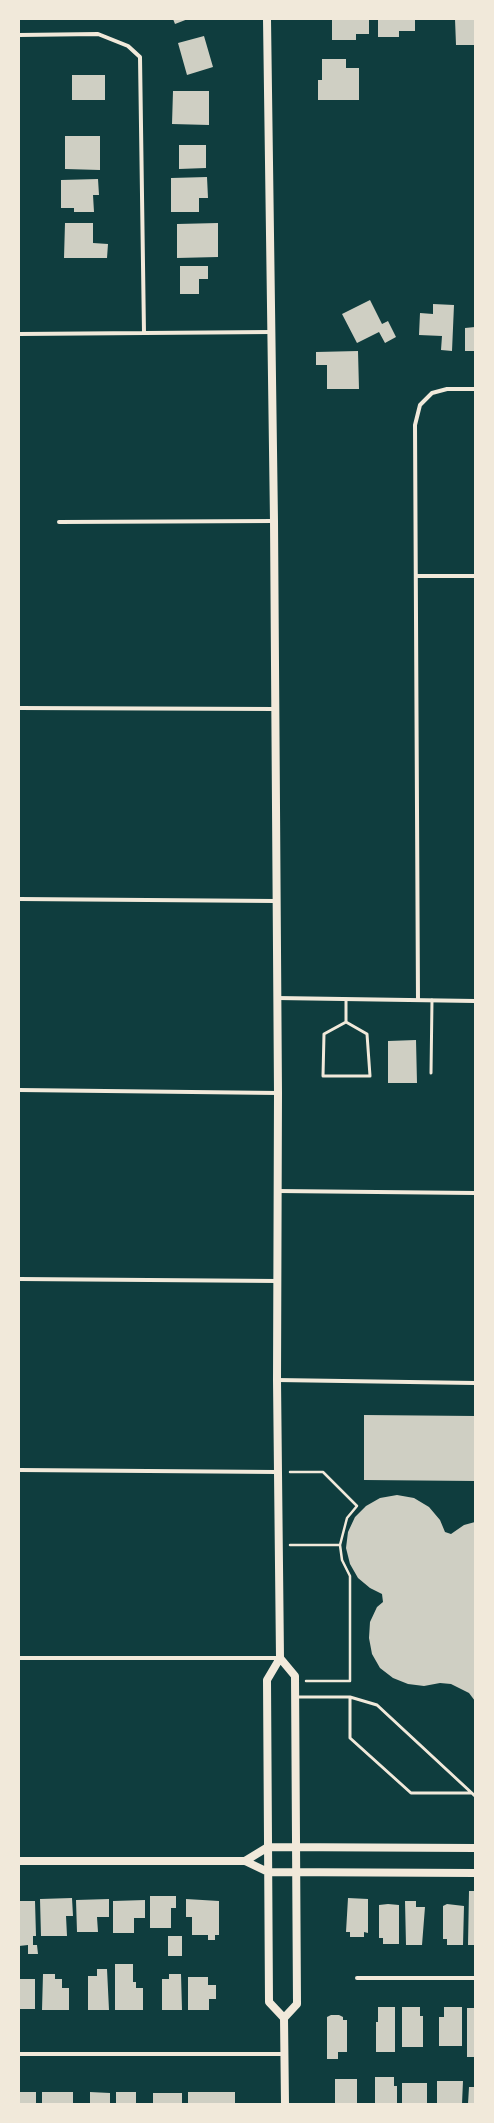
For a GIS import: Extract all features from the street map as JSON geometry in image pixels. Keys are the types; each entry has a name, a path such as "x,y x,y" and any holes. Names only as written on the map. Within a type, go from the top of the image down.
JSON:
{"main road":[{"path":"267,19 274,521 275,901 278,1092 277,1472 280,1658 267,1680 269,2002 284,2018"},
{"path":"280,1658 295,1676 297,2004 284,2018 285,2104"},
{"path":"245,1862 268,1847 475,1848"},
{"path":"19,1861 245,1862 268,1872 475,1873"}],"street":[{"path":"19,35 98,34 128,46 140,57 144,333"},
{"path":"19,334 271,332"},
{"path":"418,1000 415,425 420,405 432,393 447,389 475,389"},
{"path":"59,522 274,521"},
{"path":"416,576 475,576"},
{"path":"19,708 274,709"},
{"path":"19,899 275,901"},
{"path":"277,998 475,1001"},
{"path":"19,1090 278,1092"},
{"path":"278,1191 475,1193"},
{"path":"19,1279 278,1281"},
{"path":"277,1380 475,1383"},
{"path":"19,1470 277,1472"},
{"path":"19,1658 280,1658"},
{"path":"357,1978 475,1978"},
{"path":"19,2054 284,2054"}],"lane":[{"path":"346,1000 346,1022"},
{"path":"431,1073 432,1000"},
{"path":"346,1022 367,1034 370,1076 323,1076 324,1034 346,1022"},
{"path":"295,1697 350,1697 376,1705 475,1796"},
{"path":"350,1697 350,1738 411,1793 471,1793"}],"path":[{"path":"277,1472 323,1472 357,1506 347,1518 340,1545 342,1560 350,1576 350,1682 295,1681"},
{"path":"278,1545 340,1545"}],"building":[{"path":"173,19 188,19 175,24"},
{"path":"332,19 369,19 369,34 356,34 356,40 332,40"},
{"path":"378,19 415,19 415,31 399,31 399,37 378,37"},
{"path":"455,19 475,19 475,45 456,45"},
{"path":"204,36 213,67 187,75 178,43"},
{"path":"322,59 346,59 346,68 359,68 359,100 318,100 318,80 322,80"},
{"path":"72,75 105,75 105,100 72,100"},
{"path":"173,91 209,91 209,125 172,124"},
{"path":"65,136 100,136 100,170 65,169"},
{"path":"179,145 206,145 206,168 179,169"},
{"path":"207,177 208,198 199,198 199,212 171,212 171,178"},
{"path":"98,179 99,195 93,195 94,212 74,212 74,208 61,208 61,180"},
{"path":"65,223 93,223 93,243 108,244 107,258 64,258"},
{"path":"218,223 218,257 177,258 177,224"},
{"path":"180,266 208,266 208,279 199,279 199,294 180,294"},
{"path":"370,300 382,324 388,321 396,337 385,343 379,332 357,343 342,314"},
{"path":"433,304 454,305 452,351 441,350 442,336 419,335 420,313 433,314"},
{"path":"475,327 475,351 465,351 465,328"},
{"path":"358,351 359,389 327,389 327,365 316,365 316,352"},
{"path":"416,1040 417,1083 388,1083 388,1041"},
{"path":"364,1415 475,1416 475,1481 364,1480"},
{"path":"397,1495 414,1498 429,1507 440,1520 445,1532 451,1534 464,1525 475,1522 475,1701 469,1693 451,1684 440,1683 424,1686 408,1684 393,1678 380,1668 372,1654 369,1638 370,1622 377,1607 383,1602 382,1594 370,1588 358,1578 350,1564 346,1548 348,1532 355,1517 366,1506 380,1498"},
{"path":"469,1891 475,1891 475,1945 468,1945"},
{"path":"150,1896 176,1896 176,1908 171,1908 171,1928 150,1928"},
{"path":"72,1898 73,1916 66,1916 67,1936 41,1936 40,1899"},
{"path":"348,1898 368,1899 368,1933 364,1932 364,1937 350,1937 350,1932 346,1932"},
{"path":"109,1899 109,1917 97,1917 98,1932 77,1932 76,1900"},
{"path":"186,1899 219,1901 219,1935 215,1935 215,1940 208,1940 208,1935 192,1935 192,1917 186,1917"},
{"path":"145,1900 145,1918 134,1918 134,1933 113,1933 113,1901"},
{"path":"19,1901 35,1901 36,1936 33,1936 33,1945 37,1945 38,1954 28,1954 28,1945 19,1946"},
{"path":"405,1901 416,1901 416,1907 425,1907 422,1945 406,1945"},
{"path":"447,1904 464,1906 463,1945 447,1945 447,1939 443,1939 443,1906"},
{"path":"379,1905 399,1905 399,1944 383,1944 383,1938 379,1938"},
{"path":"168,1936 182,1936 182,1956 168,1956"},
{"path":"115,1964 133,1964 133,1982 136,1982 136,1988 143,1988 143,2010 115,2010"},
{"path":"97,1969 107,1969 109,2010 88,2010 88,1976 97,1976"},
{"path":"43,1974 55,1974 55,1979 62,1979 62,1988 69,1988 69,2010 42,2010"},
{"path":"169,1974 181,1974 182,2010 162,2010 162,1979 169,1979"},
{"path":"188,1977 208,1977 208,1985 216,1985 216,1999 209,1999 209,2010 188,2010"},
{"path":"19,1979 35,1979 35,2009 19,2009"},
{"path":"378,2007 395,2007 395,2052 376,2052 376,2022 378,2022"},
{"path":"402,2007 420,2007 420,2016 423,2016 423,2047 402,2047"},
{"path":"444,2007 462,2007 462,2046 439,2046 439,2017 444,2017"},
{"path":"467,2008 475,2008 475,2057 467,2057"},
{"path":"331,2015 339,2015 343,2017 343,2020 347,2020 347,2052 338,2052 338,2059 327,2059 327,2017"},
{"path":"375,2077 394,2077 394,2086 397,2086 397,2104 375,2104"},
{"path":"335,2079 357,2079 357,2104 335,2104"},
{"path":"437,2081 463,2081 462,2104 437,2104"},
{"path":"402,2083 427,2083 427,2104 402,2104"},
{"path":"469,2087 475,2087 475,2104 468,2104"},
{"path":"19,2092 36,2092 36,2104 19,2104"},
{"path":"42,2092 73,2092 73,2104 42,2104"},
{"path":"90,2092 110,2093 110,2104 90,2104"},
{"path":"116,2092 136,2092 136,2104 116,2104"},
{"path":"188,2092 235,2092 235,2104 188,2104"},
{"path":"153,2093 182,2093 182,2104 153,2104"}]}
